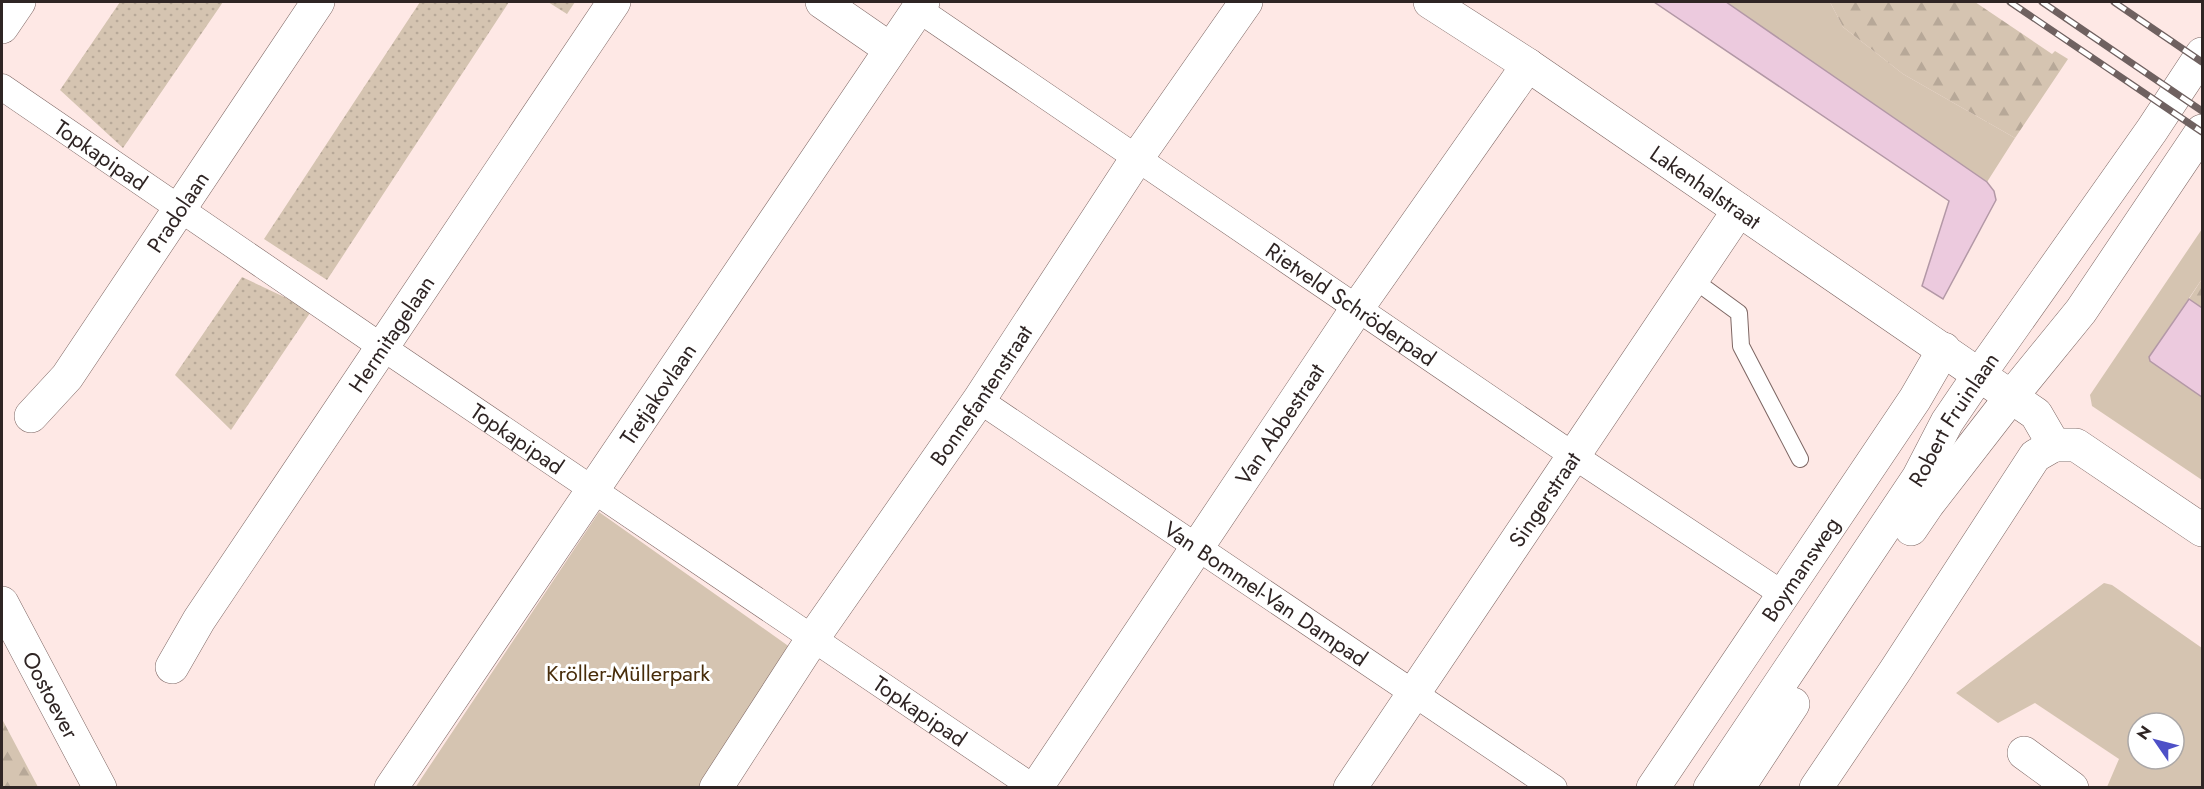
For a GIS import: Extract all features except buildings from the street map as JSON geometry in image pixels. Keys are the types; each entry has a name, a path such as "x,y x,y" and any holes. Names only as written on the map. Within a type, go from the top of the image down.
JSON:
{"street":[{"path":"2,27 19,2"},
{"name":"Pradolaan","path":"31,416 67,377 318,2"},
{"name":"Hermitagelaan","path":"172,667 199,620 614,2"},
{"path":"822,2 890,49"},
{"name":"Bonnefantenstraat","path":"716,788 813,638 979,400 1137,158 1246,2"},
{"name":"Lakenhalstraat","path":"1430,2 1528,65 2036,414 2054,445"},
{"name":"Tretjakovlaan","path":"391,788 921,5"},
{"name":"Rietveld Schröderpad","path":"921,5 1137,158 1784,596"},
{"name":"Robert Fruinlaan","path":"1710,788 1918,478 1947,422 2152,130 2202,54"},
{"name":"Van Abbestraat","path":"1035,788 1358,307 1528,65"},
{"name":"Topkapipad","path":"2,87 1035,788"},
{"name":"Robert Fruinlaan","path":"1738,788 1928,504 2080,311 2202,131"},
{"name":"Singerstraat","path":"1350,788 1691,278 1739,210"},
{"name":"Boymansweg","path":"1653,788 1915,399 1944,350"},
{"name":"Van Bommel-Van Dampad","path":"979,400 1554,788"},
{"path":"1816,788 2035,456 2054,445 2076,446 2202,530"},
{"name":"Oostoever","path":"2,603 100,788"},
{"path":"2024,753 2072,788"}],"lane":[{"path":"1691,278 1739,313 1741,346 1800,459"}],"green space":[{"path":"120,2 223,2 123,148 60,90"},
{"path":"420,2 509,2 327,280 264,239"},
{"path":"548,2 575,2 567,14"},
{"path":"1726,2 1830,2 1843,27 1903,74 2015,138 1987,182"},
{"path":"1830,2 1975,2 2052,54 2055,51 2068,59 2015,138 1903,74 1843,27"},
{"path":"2202,229 2202,279 2149,357 2150,361 2202,397 2202,480 2092,406 2090,395"},
{"path":"242,277 312,310 231,430 175,375"},
{"path":"2202,279 2202,308 2189,299"},
{"name":"Kröller-Müllerpark","path":"599,512 794,650 699,787 415,788"},
{"path":"2104,583 2112,585 2202,648 2202,787 2107,787 2119,759 2035,703 1998,723 1956,693"},
{"path":"2,719 38,787 2,787"}],"shaded area":[{"path":"1654,2 1726,2 1987,182 1994,191 1996,200 1943,299 1922,286 1949,201"},
{"path":"2189,299 2202,308 2202,397 2150,361 2149,357"}],"railway":[{"path":"2010,2 2202,132"},
{"path":"2042,2 2202,111"},
{"path":"2114,2 2202,62"}]}
